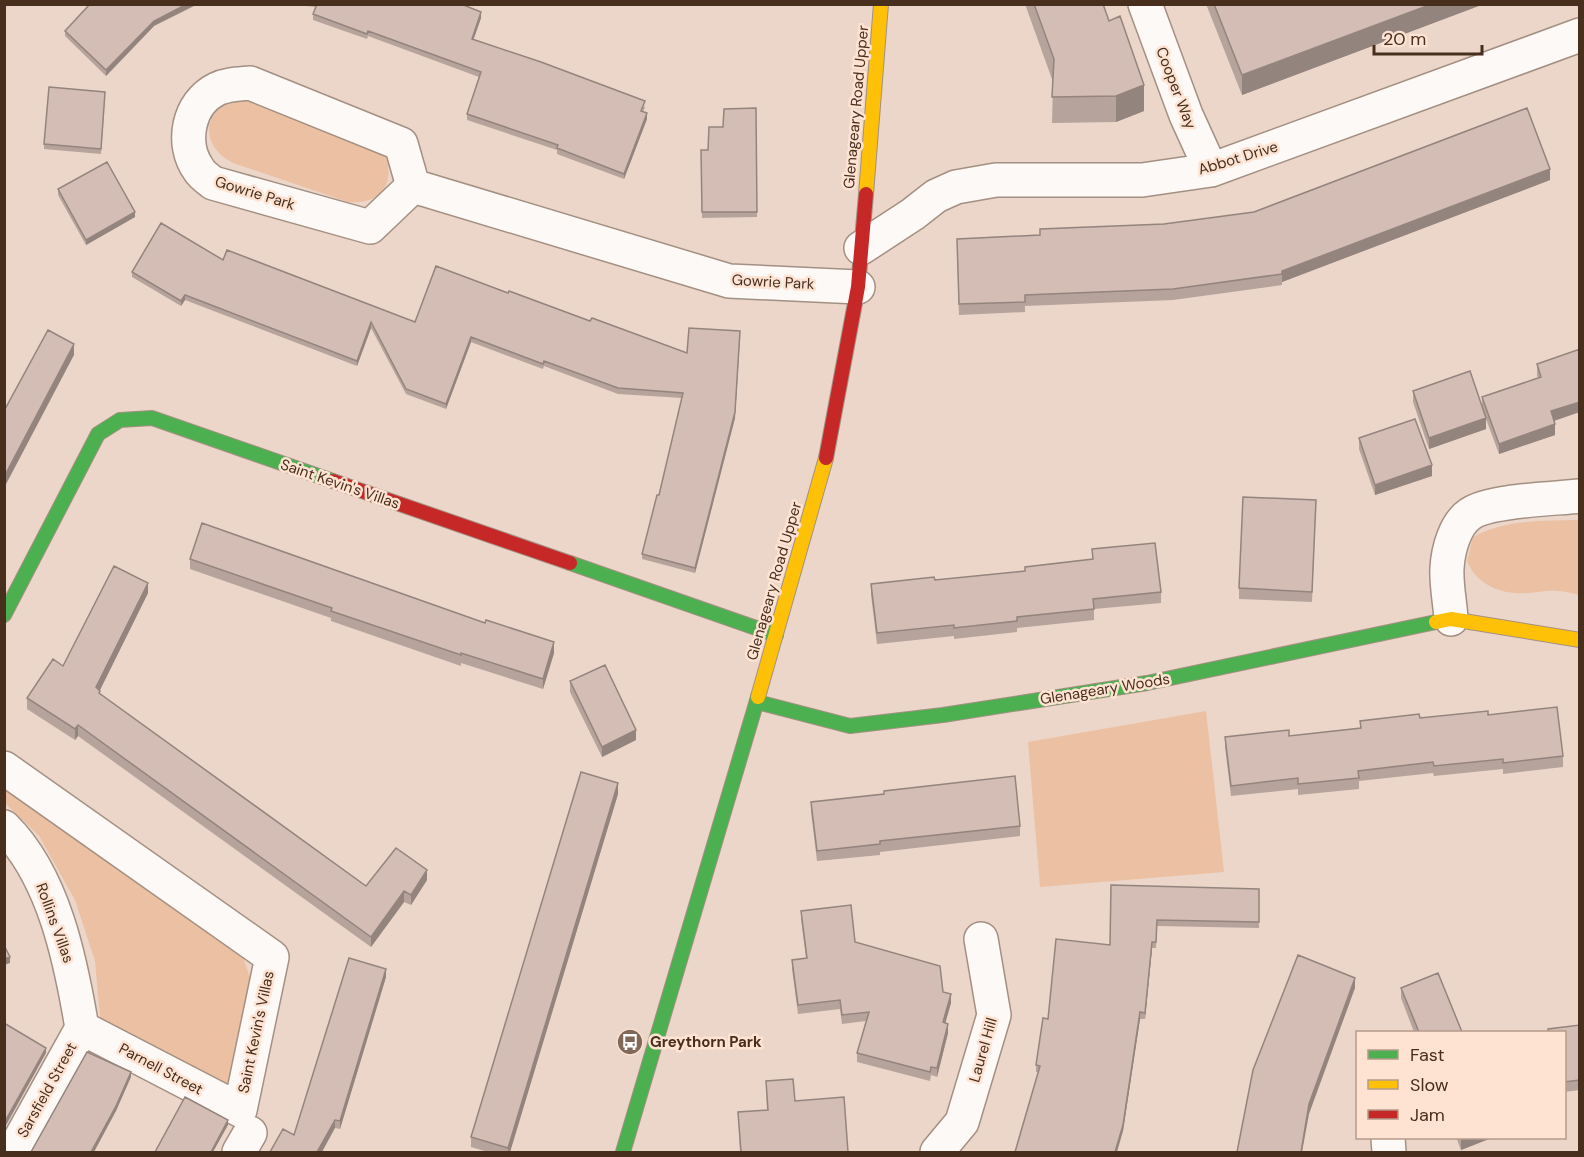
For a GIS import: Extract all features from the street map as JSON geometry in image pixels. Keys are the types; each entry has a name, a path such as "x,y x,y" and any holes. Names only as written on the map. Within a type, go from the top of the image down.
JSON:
{"street":[{"name":"Glenageary Road Upper","path":"623,1152 757,702 829,447 858,287 881,4"},
{"name":"Cooper Way","path":"1145,4 1186,115 1211,170"},
{"name":"Abbot Drive","path":"861,249 936,196 956,187 979,181 1024,179 1142,180 1211,170 1580,35"},
{"name":"Gowrie Park","path":"250,83 401,144 413,186 370,227 213,183 199,171 192,156 189,138 191,117 202,100 217,89 233,84 250,83"},
{"name":"Gowrie Park","path":"413,186 729,281 858,287"},
{"name":"Saint Kevin's Villas","path":"4,615 98,434 120,420 152,418 776,635"},
{"path":"1451,619 1447,569 1449,549 1458,528 1470,514 1490,506 1580,496"},
{"name":"Glenageary Woods","path":"757,702 850,726 919,718 1147,683 1451,619 1580,640"},
{"name":"Saint Kevin's Villas","path":"4,768 272,957 243,1132"},
{"name":"Rollins Villas","path":"4,827 14,837 36,871 52,908 72,968 82,1028"},
{"name":"Laurel Hill","path":"937,1152 962,1122 994,1015 981,939"},
{"name":"Parnell Street","path":"82,1028 243,1132"},
{"name":"Sarsfield Street","path":"13,1152 82,1028"}],"shaded area":[{"path":"237,99 249,99 385,153 388,174 383,190 369,200 348,202 233,163 215,148 209,129 211,120 217,112 225,104"},
{"path":"1579,520 1579,595 1559,591 1519,593 1500,590 1477,577 1467,561 1473,537 1486,531 1524,522"},
{"path":"1206,711 1224,872 1040,887 1028,742"},
{"path":"4,780 242,955 250,977 242,1031 229,1086 101,1027 95,961 75,900 39,836 5,803"}],"building":[{"path":"90,4 187,4 154,21 106,70 65,31"},
{"path":"317,4 461,4 481,12 472,39 645,101 641,111 647,113 624,174 557,148 558,145 467,114 481,72 368,31 367,34 313,14"},
{"path":"1034,4 1103,4 1109,21 1120,16 1144,85 1116,96 1052,97 1054,59"},
{"path":"1214,4 1432,4 1242,75"},
{"path":"49,87 105,92 101,149 44,144"},
{"path":"756,108 757,212 702,212 701,150 708,150 709,127 723,127 724,109"},
{"path":"1527,108 1550,169 1282,271 1282,274 1173,289 1025,295 1025,302 959,304 957,239 1040,235 1040,229 1164,224 1254,212"},
{"path":"107,162 135,212 86,240 58,189"},
{"path":"161,223 223,260 227,250 415,322 436,266 590,321 592,318 687,353 689,328 740,331 735,412 695,568 642,554 657,495 659,495 683,393 618,388 544,361 543,364 471,337 446,404 406,389 371,322 357,361 185,295 181,301 132,272"},
{"path":"48,330 74,344 4,477 4,411"},
{"path":"1580,349 1580,402 1551,411 1555,424 1499,444 1482,397 1541,377 1537,364"},
{"path":"1470,371 1486,418 1429,438 1413,391"},
{"path":"1415,419 1432,465 1375,485 1359,438"},
{"path":"1243,497 1316,500 1312,592 1239,588"},
{"path":"202,523 485,623 486,620 554,642 543,679 461,653 461,655 331,611 332,608 190,559"},
{"path":"1155,543 1161,592 1093,599 1094,609 1017,617 1017,621 877,633 871,584 1025,571 1025,567 1093,559 1092,549"},
{"path":"114,566 148,583 96,687 99,693 366,886 396,848 427,870 411,895 404,891 371,937 78,725 75,729 27,698 53,659 63,666"},
{"path":"605,665 636,730 602,747 570,681"},
{"path":"1557,707 1563,756 1503,763 1503,759 1434,766 1433,762 1358,771 1359,778 1298,784 1298,778 1231,786 1225,737 1289,730 1289,736 1361,728 1360,721 1419,714 1420,718 1488,711 1488,715"},
{"path":"581,772 618,783 508,1148 471,1137"},
{"path":"1015,776 1020,826 880,841 880,844 817,851 811,802"},
{"path":"1111,885 1259,889 1259,922 1157,920 1156,942 1152,942 1145,1013 1140,1012 1123,1125 1115,1152 1015,1152 1040,1066 1036,1065 1043,1018 1048,1019 1056,939 1110,945"},
{"path":"851,905 855,942 940,966 943,992 951,994 943,1022 948,1024 937,1068 931,1067 930,1072 857,1053 869,1012 842,1015 840,1000 798,1005 792,960 807,958 801,911"},
{"path":"4,945 10,957 4,959"},
{"path":"1298,955 1355,978 1309,1104 1301,1152 1237,1152 1253,1070"},
{"path":"349,958 386,969 340,1121 335,1120 317,1152 270,1152 283,1129 294,1135"},
{"path":"1438,973 1462,1031 1419,1031 1401,988"},
{"path":"4,1023 46,1048 4,1123"},
{"path":"1580,1025 1580,1080 1566,1082 1566,1031 1548,1031 1548,1029"},
{"path":"87,1052 131,1072 91,1152 31,1152"},
{"path":"793,1079 795,1101 844,1097 848,1152 741,1152 738,1112 768,1110 766,1081"},
{"path":"185,1097 228,1120 211,1152 155,1152"}],"traffic: fast":[{"path":"4,615 98,434 120,420 152,418 333,481"},
{"path":"570,563 776,635"},
{"path":"757,702 850,726 943,715 1147,683 1436,622"},
{"path":"623,1152 758,697"}],"traffic: slow":[{"path":"866,194 881,4"},
{"path":"758,697 826,458"},
{"path":"1436,622 1451,619 1580,640"}],"traffic: jam":[{"path":"826,458 858,287 866,194"},
{"path":"333,481 570,563"}],"place":[{"name":"Greythorn Park","path":"630,1042"}]}
